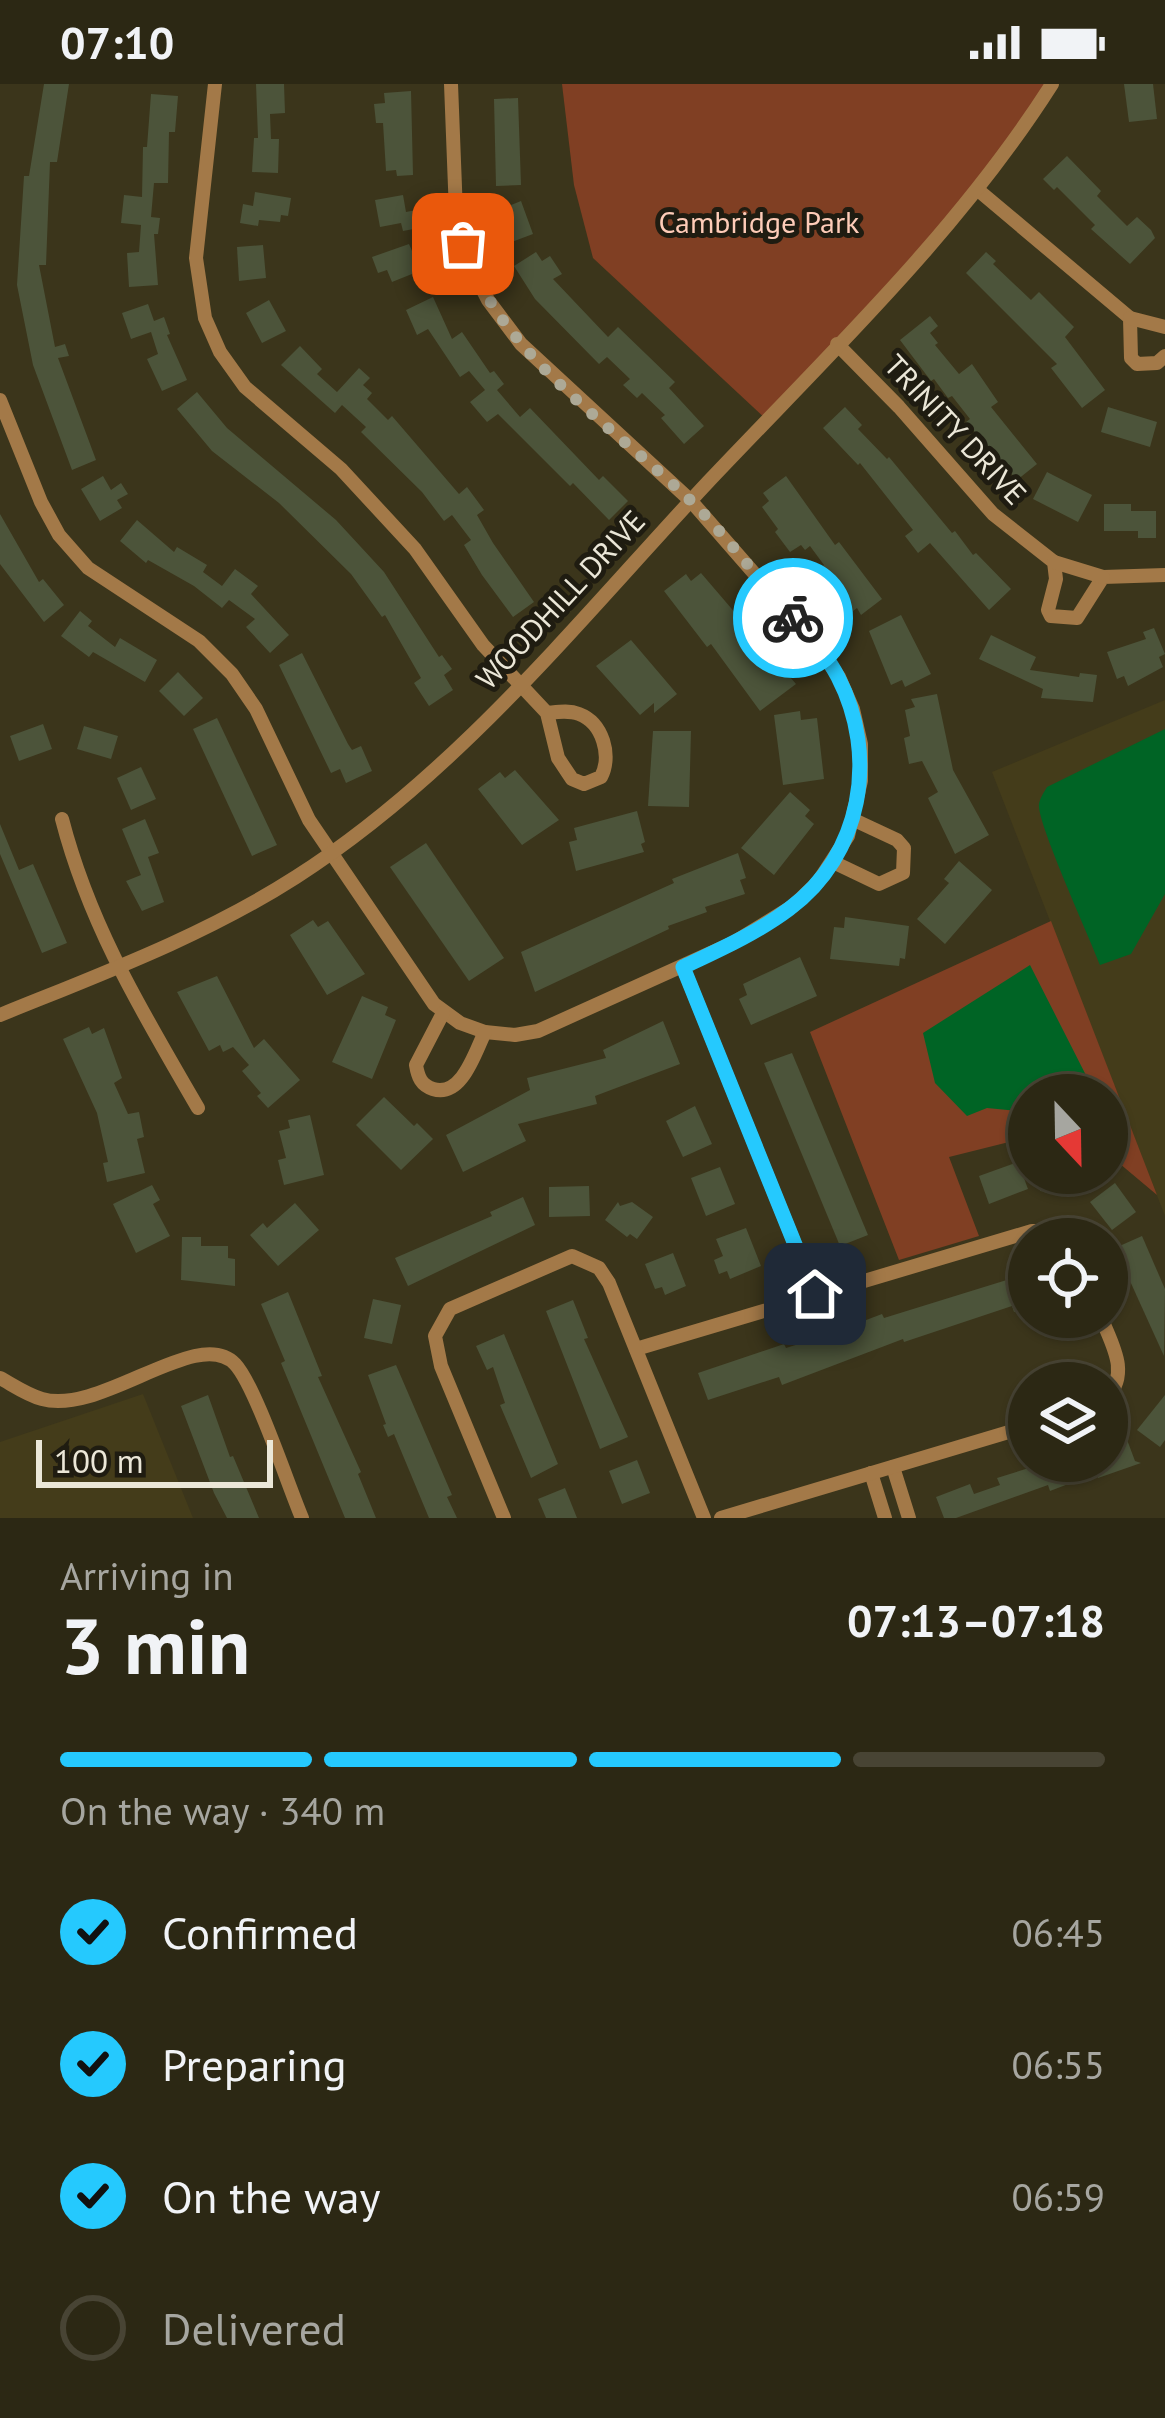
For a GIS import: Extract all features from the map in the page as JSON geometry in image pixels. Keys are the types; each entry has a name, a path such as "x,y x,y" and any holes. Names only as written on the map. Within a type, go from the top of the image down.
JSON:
{"street":[{"path":"215,84 196,258 205,318 220,352 268,409 376,504 518,686 547,713 558,758 572,779 584,784 601,777 608,758 592,722 571,712 547,713"},
{"path":"0,400 59,535 88,568 200,641 232,674 256,709 330,853 443,1013 485,1032 538,1031 683,967 785,912 833,862 852,820 861,782 861,744 853,709 814,643 691,501 521,344 488,301 470,265 456,213 451,84"},
{"name":"WOODHILL DRIVE","path":"0,1015 237,912 330,853 422,782 518,686 978,190 1052,84"},
{"path":"978,190 1130,318 1165,327"},
{"path":"1130,318 1131,358 1145,366 1165,356"},
{"name":"TRINITY DRIVE","path":"837,344 993,514 1054,562"},
{"path":"1103,577 1077,618 1058,619 1048,610 1054,562 1103,577 1165,575"},
{"path":"62,818 116,968 198,1108"},
{"path":"833,862 879,884 903,873 904,848 897,840 852,820"},
{"path":"683,967 815,1294"},
{"path":"443,1013 416,1065 419,1078 429,1088 454,1086 485,1032"},
{"path":"636,1349 1008,1241"},
{"path":"504,1518 436,1354 435,1336 449,1310 558,1259 580,1257 604,1274 704,1518"},
{"path":"0,1378 44,1401 75,1399 107,1393 185,1356 209,1351 221,1354 242,1373 302,1518"},
{"path":"721,1518 1008,1432"},
{"path":"893,1467 908,1518"},
{"path":"872,1473 885,1518"}],"shaded area":[{"path":"1165,700 1165,1216 1128,1121 1128,1074 1110,1074 992,772"},
{"path":"1165,729 1165,894 1131,954 1100,965 1046,833 1040,802 1047,787"},
{"path":"1030,965 1085,1074 1008,1074 1008,1110 987,1108 967,1116 935,1083 923,1033"},
{"path":"143,1394 193,1518 0,1518 0,1442"}],"green space":[{"name":"Cambridge Park","path":"562,84 1052,84 1017,138 767,420 593,258 574,185"},
{"path":"1051,921 1110,1074 1008,1074 1008,1142 949,1157 979,1236 899,1260 810,1032"},
{"path":"1128,1120 1157,1195 1128,1171"}],"building":[{"path":"44,84 69,84 57,162 50,162 46,265 39,265 55,347 65,344 69,356 58,358 96,460 72,470 33,365 17,285 24,176 29,176"},
{"path":"256,84 284,84 285,113 270,114 271,139 279,139 278,173 252,172 254,138 258,138"},
{"path":"1124,84 1153,84 1157,119 1129,122"},
{"path":"411,91 413,175 397,176 396,170 386,171 383,123 376,123 374,104 385,103 384,93"},
{"path":"151,94 178,96 175,132 169,132 168,183 154,183 151,217 160,218 158,234 154,234 158,285 129,287 127,253 139,252 141,225 121,223 124,195 142,197"},
{"path":"518,98 521,185 496,186 494,99"},
{"path":"1067,156 1127,226 1137,217 1151,230 1155,238 1130,264 1091,229 1095,225 1057,187 1054,190 1043,179"},
{"path":"255,192 291,198 288,216 281,215 280,222 259,220 258,226 240,223 243,204 253,206"},
{"path":"403,195 406,212 416,210 419,228 403,231 401,223 380,227 375,200"},
{"path":"521,201 533,234 509,243 496,211"},
{"path":"409,244 415,258 422,255 430,275 414,281 412,274 392,282 387,270 378,273 372,257"},
{"path":"263,245 266,278 239,281 237,247"},
{"path":"536,252 542,261 550,256 562,274 553,279 608,337 618,327 675,382 669,388 704,426 684,444 661,418 665,415 642,393 637,398 623,385 630,379 607,357 599,364 535,299 514,266"},
{"path":"986,252 1031,300 1039,292 1074,327 1065,337 1105,390 1082,408 1051,368 1057,364 966,273"},
{"path":"433,297 452,339 462,332 490,373 494,371 504,384 497,390 520,417 530,408 599,480 603,476 628,501 609,520 498,414 487,422 470,402 485,390 469,371 460,377 428,329 417,335 406,310"},
{"path":"269,300 286,331 262,343 246,313"},
{"path":"148,304 154,321 164,317 187,380 162,391 147,359 158,354 151,332 131,339 122,313"},
{"path":"930,316 938,326 930,333 935,345 959,374 972,364 998,402 991,407 1037,464 1017,480 966,422 970,419 952,396 948,398 931,381 900,340"},
{"path":"300,346 322,369 317,374 337,392 359,368 370,378 363,385 372,393 367,399 388,420 392,416 459,494 467,487 484,510 477,515 493,543 534,602 513,617 464,545 471,540 452,515 444,521 342,405 335,413 281,365"},
{"path":"197,392 227,428 336,520 384,572 439,657 452,669 444,675 453,690 429,706 414,683 421,678 385,615 351,574 279,503 212,451 177,409"},
{"path":"845,407 862,425 858,429 889,457 952,533 1011,589 989,610 930,543 918,553 905,536 913,530 860,463 823,428"},
{"path":"1108,407 1157,422 1150,447 1101,432"},
{"path":"1047,472 1092,495 1078,522 1033,499"},
{"path":"103,476 111,490 121,483 128,494 117,500 122,508 100,521 81,489"},
{"path":"786,476 835,545 839,542 882,599 861,615 857,608 845,617 817,570 824,565 810,546 790,552 775,532 778,529 762,507 769,501 763,493"},
{"path":"1104,504 1131,504 1131,511 1156,511 1156,538 1138,538 1138,531 1104,531"},
{"path":"0,514 39,582 43,579 64,605 44,622 0,564"},
{"path":"137,520 174,552 177,547 207,565 203,572 222,586 235,569 258,586 251,594 289,635 270,653 246,627 255,619 229,600 222,608 194,586 146,563 120,541"},
{"path":"701,573 796,684 760,711 664,591 686,574 691,581"},
{"path":"80,611 92,621 88,626 115,647 120,638 157,660 145,682 93,652 89,657 61,636"},
{"path":"901,615 931,674 905,687 902,680 891,685 869,631"},
{"path":"1154,628 1165,654 1159,657 1163,667 1128,686 1124,676 1117,679 1107,652 1146,639 1143,632"},
{"path":"991,635 1036,657 1030,670 1097,675 1093,702 1041,698 1043,689 979,659"},
{"path":"631,640 677,694 654,713 654,703 640,715 596,666"},
{"path":"302,653 348,744 352,750 361,746 372,771 346,783 340,769 331,773 279,665"},
{"path":"178,672 203,698 184,716 159,691"},
{"path":"937,694 953,770 989,835 955,854 928,798 938,792 922,761 909,764 904,738 910,736 905,710 915,707 911,699"},
{"path":"800,711 801,720 817,718 824,779 783,785 774,715"},
{"path":"217,718 277,845 252,856 193,729"},
{"path":"43,724 52,749 19,761 10,736"},
{"path":"84,726 118,736 111,759 77,749"},
{"path":"653,731 691,731 689,807 648,806"},
{"path":"141,767 156,799 131,810 117,778"},
{"path":"515,770 559,820 522,845 478,789 500,772 505,778"},
{"path":"790,792 810,810 805,816 814,824 774,875 741,848"},
{"path":"637,811 644,852 576,871 569,842 577,840 574,828"},
{"path":"145,819 159,853 148,857 164,902 142,911 126,881 141,875 122,829"},
{"path":"0,824 19,870 33,864 67,943 42,953 0,854"},
{"path":"426,843 504,958 469,981 390,867"},
{"path":"738,853 746,878 740,880 745,894 705,907 707,912 668,926 535,992 521,952 674,883 672,879"},
{"path":"959,861 992,890 945,944 917,919 949,883 944,879"},
{"path":"845,917 909,926 905,959 900,958 899,966 830,959 834,927 844,928"},
{"path":"313,920 318,927 328,921 365,974 327,995 290,935"},
{"path":"800,957 817,996 751,1025 739,999 747,995 743,984"},
{"path":"217,976 254,1048 264,1039 300,1080 268,1108 242,1071 249,1065 233,1047 223,1052 220,1045 209,1051 177,992"},
{"path":"362,996 388,1007 385,1015 396,1020 372,1079 332,1062"},
{"path":"663,1021 680,1064 595,1096 597,1104 518,1124 526,1141 463,1172 446,1135 530,1090 527,1078 606,1058 603,1050"},
{"path":"89,1027 92,1034 104,1028 122,1078 114,1083 128,1114 139,1112 144,1137 137,1139 145,1173 107,1182 103,1163 108,1162 97,1113 63,1039"},
{"path":"792,1053 868,1235 840,1246 764,1063"},
{"path":"384,1097 433,1139 401,1170 356,1125"},
{"path":"695,1106 712,1144 683,1157 666,1121"},
{"path":"310,1115 324,1175 284,1185 278,1160 286,1158 279,1131 290,1128 288,1120"},
{"path":"1008,1166 1008,1194 1015,1194 989,1204 979,1176"},
{"path":"720,1167 735,1204 706,1216 691,1178"},
{"path":"152,1185 160,1200 153,1204 170,1236 136,1253 113,1204"},
{"path":"589,1186 590,1216 549,1217 549,1187"},
{"path":"1101,1194 1123,1194 1136,1212 1128,1218 1103,1218 1090,1202"},
{"path":"523,1197 535,1225 408,1286 395,1258 492,1216 490,1212"},
{"path":"618,1202 620,1206 632,1202 653,1217 637,1239 605,1220"},
{"path":"295,1203 319,1230 278,1266 250,1235 263,1223 267,1228"},
{"path":"746,1228 761,1266 730,1279 727,1271 719,1274 714,1260 723,1256 716,1239"},
{"path":"1142,1236 1165,1289 1164,1356 1128,1277 1128,1242"},
{"path":"182,1237 201,1237 201,1246 228,1246 228,1258 235,1259 235,1286 181,1280"},
{"path":"673,1253 686,1286 665,1295 662,1287 655,1289 645,1264"},
{"path":"1008,1280 1008,1307 903,1339 782,1385 779,1377 708,1400 698,1373 882,1314 884,1318"},
{"path":"288,1292 376,1518 345,1518 281,1363 285,1361 261,1304"},
{"path":"373,1299 401,1305 392,1344 364,1338"},
{"path":"573,1300 588,1338 584,1339 628,1437 600,1449 546,1311"},
{"path":"504,1334 558,1464 531,1478 500,1405 505,1403 493,1367 487,1370 476,1346"},
{"path":"396,1365 452,1495 447,1497 457,1518 429,1518 394,1434 388,1437 383,1425 368,1375"},
{"path":"208,1395 259,1518 227,1518 214,1493 181,1406"},
{"path":"1165,1395 1165,1440 1160,1447 1137,1430"},
{"path":"1128,1442 1135,1461 1141,1463 1128,1468"},
{"path":"637,1460 650,1493 622,1504 609,1471"},
{"path":"1008,1475 1008,1482 1074,1482 1050,1491 1048,1485 956,1518 944,1518 936,1497 970,1484 974,1494 1000,1485 997,1478"},
{"path":"565,1488 577,1518 546,1518 538,1499"}],"way so far":[{"path":"463,244 488,301 521,344 691,501 793,618"}],"route":[{"path":"793,618 833,667 853,709 861,744 861,782 848,836 818,882 793,906 683,967 815,1294"}]}
